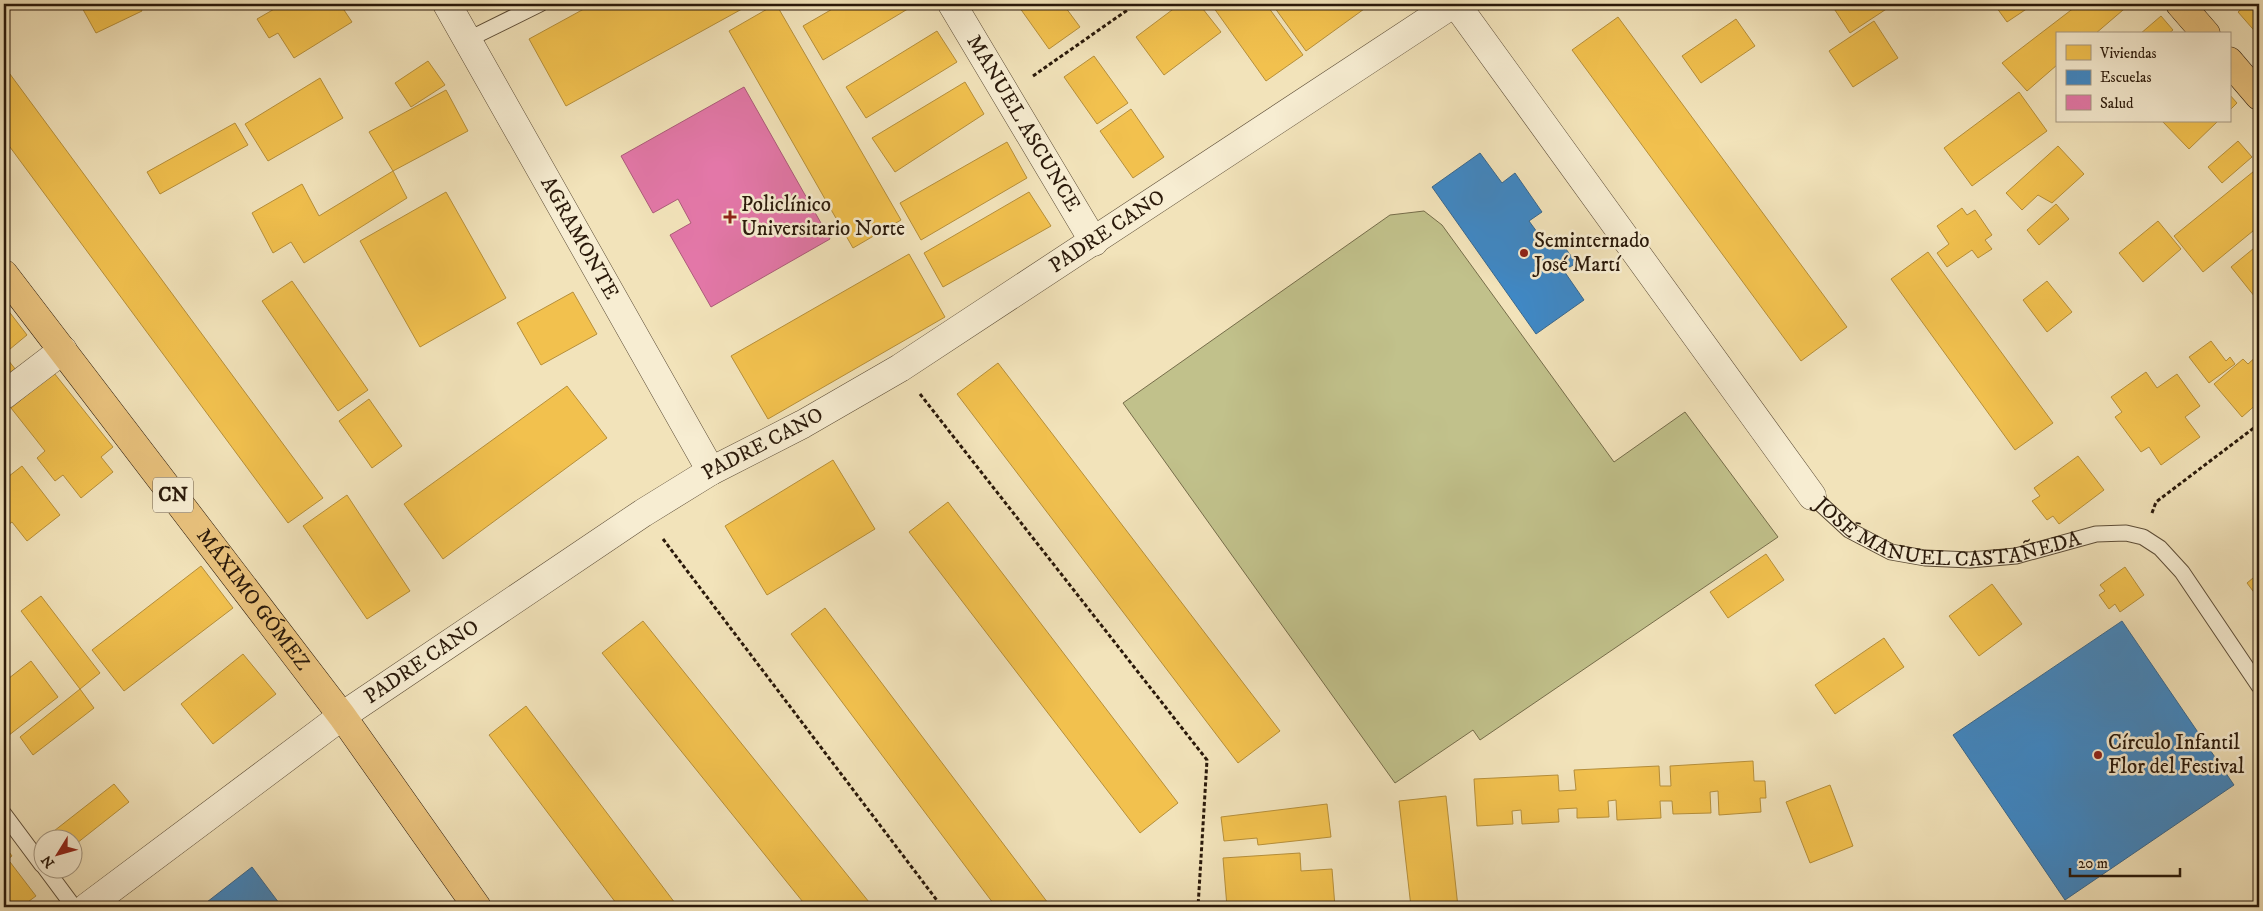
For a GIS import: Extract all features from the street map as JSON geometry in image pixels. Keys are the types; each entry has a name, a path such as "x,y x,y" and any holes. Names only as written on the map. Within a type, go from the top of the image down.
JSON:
{"main road":[{"path":"2180,4 2204,32"},
{"path":"2230,62 2259,96"},
{"name":"MÁXIMO GÓMEZ","path":"4,274 342,716 477,907"}],"street":[{"name":"AGRAMONTE","path":"447,4 711,471"},
{"name":"MANUEL ASCUNCE","path":"952,4 1094,242"},
{"name":"PADRE CANO","path":"86,907 342,716 643,513 711,471 803,424 900,368 1455,4"},
{"name":"JOSÉ MANUEL CASTAÑEDA","path":"1455,4 1812,496"},
{"path":"4,395 63,350"}],"lane":[{"path":"467,40 540,4"},
{"name":"JOSÉ MANUEL CASTAÑEDA","path":"1812,496 1849,530 1891,552 1925,558 1970,560 2016,556 2096,534 2126,533 2143,537 2160,548 2182,572 2259,686"},
{"path":"4,814 32,852"},
{"path":"52,878 74,907"}],"path":[{"path":"1006,95 1136,4"},
{"path":"900,368 1207,760 1198,907"},
{"path":"2143,537 2156,502 2259,424"},
{"path":"643,513 942,907"}],"green space":[{"path":"1424,211 1442,225 1614,462 1685,412 1778,537 1480,740 1473,730 1395,783 1123,403 1390,215"}],"building: Viviendas":[{"path":"80,4 139,4 142,11 96,33"},
{"path":"269,4 283,4 273,10"},
{"path":"283,4 340,4 352,22 294,58 278,33 269,38 257,19"},
{"path":"593,4 751,4 566,106 529,39"},
{"path":"776,4 901,220 853,248 729,31"},
{"path":"841,4 916,4 823,60 803,26"},
{"path":"1017,4 1063,4 1080,27 1049,49"},
{"path":"1180,4 1199,4 1221,32 1164,75 1136,37"},
{"path":"1211,4 1266,4 1303,55 1266,81"},
{"path":"1272,4 1371,4 1306,51"},
{"path":"1831,4 1894,4 1850,33"},
{"path":"1994,4 2034,4 2007,22"},
{"path":"2079,4 2130,4 2097,32 2056,32 2056,66 2027,91 2002,63"},
{"path":"2247,4 2259,4 2259,36 2238,12"},
{"path":"2161,16 2173,30 2170,32 2142,32"},
{"path":"1618,17 1847,327 1801,361 1572,50"},
{"path":"1736,19 1755,46 1701,83 1682,56"},
{"path":"1874,21 1898,58 1853,87 1829,51"},
{"path":"937,31 957,62 866,118 846,87"},
{"path":"1094,56 1128,103 1097,124 1064,77"},
{"path":"428,61 445,85 411,107 395,83"},
{"path":"4,66 323,498 288,523 4,139"},
{"path":"320,78 343,118 268,161 245,124"},
{"path":"965,82 984,114 895,172 872,138"},
{"path":"446,90 468,131 393,171 369,132"},
{"path":"2019,92 2047,131 1972,186 1944,148"},
{"path":"2230,95 2237,103 2230,110"},
{"path":"1131,109 1164,157 1133,178 1100,131"},
{"path":"2163,122 2217,122 2189,149"},
{"path":"235,123 248,145 160,194 147,172"},
{"path":"2238,141 2252,157 2222,183 2208,167"},
{"path":"1007,142 1027,178 921,240 900,203"},
{"path":"2058,146 2084,174 2052,203 2038,195 2022,210 2006,193"},
{"path":"2259,167 2259,226 2203,272 2174,236"},
{"path":"393,171 407,198 304,263 291,242 273,253 252,213 302,184 319,216"},
{"path":"446,192 506,298 420,347 360,241"},
{"path":"1029,192 1051,226 943,287 924,253"},
{"path":"2056,204 2069,219 2039,245 2027,230"},
{"path":"1962,208 1967,215 1975,210 1992,235 1985,240 1992,249 1978,258 1972,250 1947,267 1937,253 1949,244 1937,226"},
{"path":"2158,221 2181,249 2143,282 2119,253"},
{"path":"2259,244 2259,302 2231,267"},
{"path":"1928,252 2053,423 2015,450 1891,279"},
{"path":"909,254 945,317 768,419 731,356"},
{"path":"292,281 368,390 338,411 262,301"},
{"path":"2047,281 2072,312 2047,332 2023,300"},
{"path":"573,292 597,334 541,365 517,323"},
{"path":"4,305 27,335 4,354"},
{"path":"2211,341 2226,361 2230,357 2235,364 2209,383 2189,357"},
{"path":"2259,354 2259,402 2242,417 2214,384 2243,359 2248,364"},
{"path":"4,355 16,370 4,380"},
{"path":"998,363 1280,731 1238,763 957,394"},
{"path":"2146,372 2157,388 2177,374 2200,406 2185,417 2200,437 2161,465 2149,447 2141,452 2115,417 2122,412 2111,397"},
{"path":"54,373 113,447 101,457 113,472 81,498 63,475 55,481 37,458 45,451 11,408"},
{"path":"567,386 607,438 443,559 404,504"},
{"path":"369,399 402,446 372,468 339,421"},
{"path":"2078,456 2104,490 2059,524 2053,516 2047,520 2032,501 2040,496 2034,488"},
{"path":"833,460 875,529 767,595 725,526"},
{"path":"22,466 60,515 27,541 12,522 4,528 4,480"},
{"path":"347,495 410,591 367,619 303,526"},
{"path":"948,502 1178,803 1140,833 909,532"},
{"path":"1766,554 1784,580 1728,618 1710,592"},
{"path":"201,566 233,608 124,691 92,650"},
{"path":"2125,567 2144,595 2120,612 2115,604 2109,609 2099,595 2105,591 2100,585"},
{"path":"2259,573 2259,599 2247,583"},
{"path":"1992,584 2022,624 1979,656 1949,616"},
{"path":"41,596 100,673 80,689 21,611"},
{"path":"825,608 1051,907 996,907 791,634"},
{"path":"643,621 873,907 807,907 602,653"},
{"path":"1884,638 1904,667 1835,714 1815,685"},
{"path":"243,654 276,694 213,744 181,704"},
{"path":"31,661 58,697 4,739 4,682"},
{"path":"80,689 94,708 33,755 20,737"},
{"path":"526,706 678,907 619,907 489,735"},
{"path":"1753,761 1754,781 1765,781 1766,798 1760,798 1761,812 1719,815 1718,791 1710,792 1711,813 1673,814 1672,801 1660,801 1661,818 1617,820 1616,800 1608,801 1609,817 1577,818 1577,808 1558,809 1559,822 1522,824 1521,810 1512,811 1513,824 1477,826 1474,779 1558,775 1559,791 1576,790 1574,770 1659,766 1660,786 1671,786 1670,766"},
{"path":"114,784 129,802 82,839 82,828 58,828"},
{"path":"1830,785 1853,846 1810,863 1786,802"},
{"path":"1446,796 1458,907 1411,907 1399,801"},
{"path":"1327,804 1331,837 1258,845 1257,838 1224,841 1221,817"},
{"path":"4,845 12,856 4,862"},
{"path":"1300,853 1301,871 1332,869 1335,907 1227,907 1223,858"},
{"path":"10,862 36,896 21,907 4,907 4,867"}],"building: Escuelas":[{"name":"Seminternado José Martí","path":"1480,153 1502,183 1515,173 1542,212 1529,221 1545,243 1556,235 1576,263 1564,271 1584,300 1536,334 1432,187"},
{"path":"2122,621 2234,785 2065,900 1953,735"},
{"path":"252,867 282,907 211,907 207,902"}],"building: Salud":[{"path":"744,87 830,239 711,307 670,235 691,223 678,199 653,213 621,156"}],"place":[{"name":"Policlínico Universitario Norte","path":"730,217"},
{"name":"Seminternado José Martí","path":"1524,253"},
{"name":"Círculo Infantil Flor del Festival","path":"2098,755"}]}
